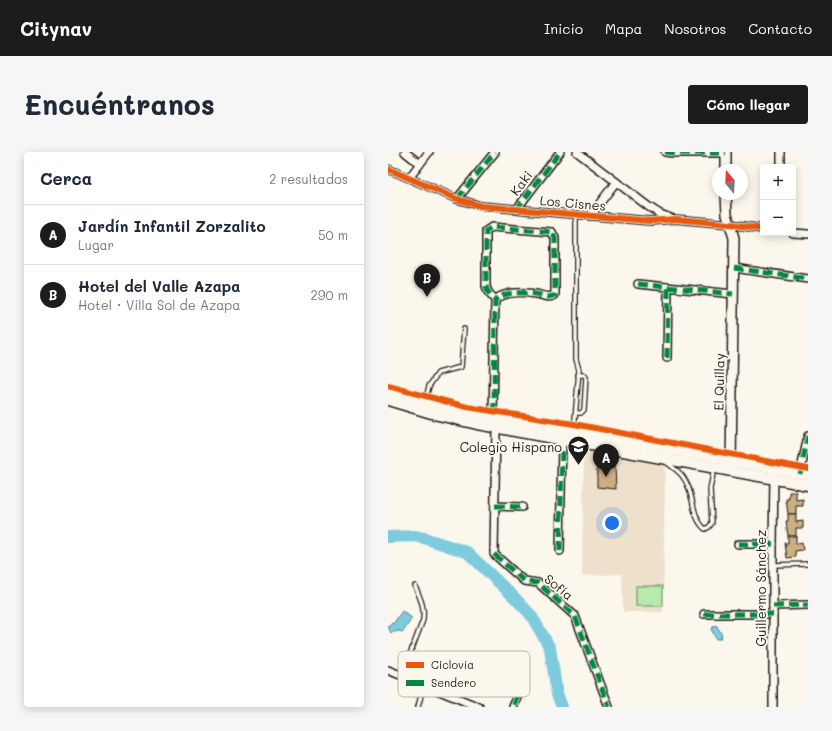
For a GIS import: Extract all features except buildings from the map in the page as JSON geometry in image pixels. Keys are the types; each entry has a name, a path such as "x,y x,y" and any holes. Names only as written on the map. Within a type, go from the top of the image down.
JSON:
{"main road":[{"path":"388,392 425,402 494,417 574,432 774,474 808,485"},
{"path":"388,400 438,415 562,440 714,468 731,466"},
{"path":"774,474 804,474"}],"street":[{"path":"405,152 420,164"},
{"path":"409,178 429,152"},
{"path":"457,199 495,152"},
{"name":"Kaki","path":"516,210 560,152"},
{"path":"577,152 654,211 675,219"},
{"path":"665,152 726,152 726,164"},
{"path":"781,152 781,164"},
{"name":"Los Cisnes","path":"388,169 475,206 650,221 675,219 760,229"},
{"path":"590,216 616,182"},
{"name":"El Quillay","path":"726,200 727,214 734,238 731,466"},
{"path":"494,417 495,300 488,292 486,286 486,233 488,229 492,227 552,232 555,238 555,295 551,297 533,293 507,294 500,296 495,300"},
{"path":"796,232 808,234"},
{"path":"734,268 808,278"},
{"path":"638,284 733,294"},
{"path":"667,358 668,287"},
{"name":"Sofía","path":"496,427 494,554 524,581 538,584 575,616 609,707"},
{"path":"804,474 808,436"},
{"path":"560,551 562,440"},
{"name":"Guillermo Sánchez","path":"773,707 774,474"},
{"path":"495,506 522,507"},
{"path":"738,544 773,544"},
{"path":"773,606 808,605"},
{"path":"704,614 773,614"},
{"path":"388,670 398,674"},
{"path":"455,697 479,707"},
{"path":"513,707 517,697"}],"lane":[{"path":"574,432 578,375 578,363 576,359 576,215"},
{"path":"425,402 429,386 438,373 461,367 464,329"},
{"path":"576,413 581,413 584,410 586,378 584,375 578,375"},
{"path":"661,458 683,476 700,525 705,529 712,523 710,489 714,468"},
{"path":"773,565 808,564"},
{"path":"411,651 423,620 424,612 415,586"},
{"path":"418,707 421,697"}],"shaded area":[{"path":"584,450 665,465 663,612 623,612 622,574 582,576"}],"green space":[{"path":"636,586 663,586 663,606 636,606"}],"water":[{"path":"402,611 412,618 403,632 398,631 391,633 388,627 392,623 393,624"},
{"path":"715,625 722,635 719,639 716,639 711,629"}],"waterway":[{"path":"388,537 414,536 467,552 515,598 531,615 550,648 557,694 562,707"}],"marked path":[{"path":"457,199 495,152"},
{"path":"516,210 560,152"},
{"path":"665,152 726,153"},
{"path":"494,413 495,300 488,292 486,286 486,231 492,227 552,232 555,238 555,295 548,297 531,293 514,293 504,295 495,300"},
{"path":"734,268 808,279"},
{"path":"638,284 733,294"},
{"path":"667,358 668,287"},
{"path":"800,474 808,436"},
{"path":"560,551 562,448"},
{"path":"495,506 522,507"},
{"path":"738,544 773,544"},
{"path":"494,554 524,581 538,583 575,616 609,707"},
{"path":"773,606 808,605"},
{"path":"704,614 773,614"},
{"path":"513,707 517,697"}],"cycle path":[{"path":"388,169 457,199 481,206 650,221 675,219 760,229"},
{"path":"388,386 467,407 574,424 808,469"}],"place":[{"name":"Hotel del Valle Azapa","path":"427,297"},
{"name":"Colegio Hispano","path":"578,466"},
{"name":"Jardín Infantil Zorzalito","path":"606,477"}]}
